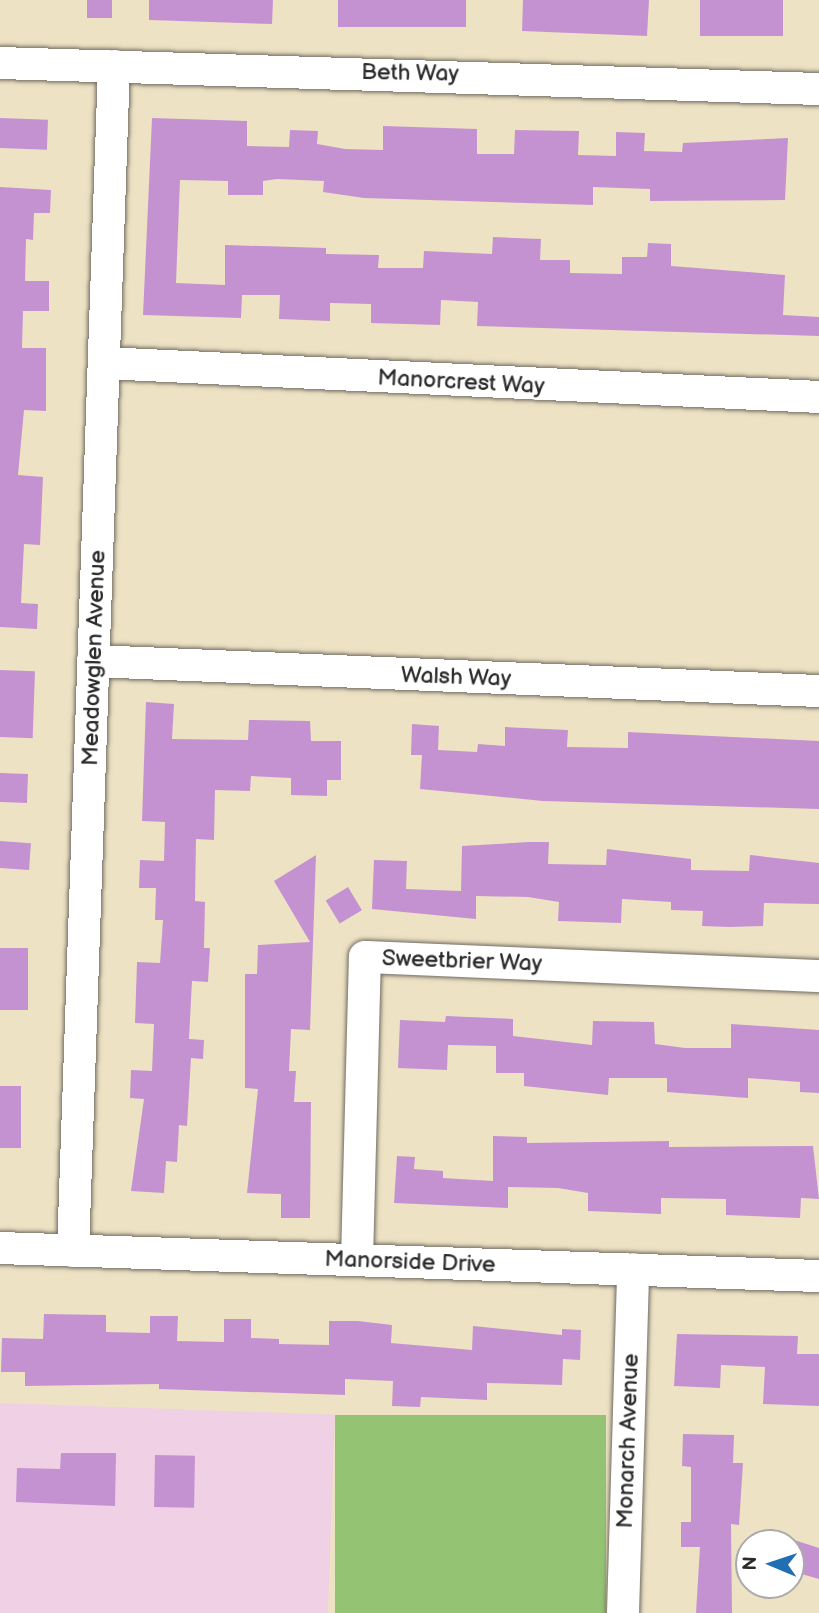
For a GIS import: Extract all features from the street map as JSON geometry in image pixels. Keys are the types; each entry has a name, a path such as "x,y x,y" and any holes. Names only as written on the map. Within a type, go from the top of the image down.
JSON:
{"street":[{"name":"Beth Way","path":"0,63 819,89"},
{"name":"Meadowglen Avenue","path":"73,1251 114,66"},
{"name":"Manorcrest Way","path":"104,363 819,397"},
{"name":"Walsh Way","path":"93,661 819,691"},
{"name":"Sweetbrier Way","path":"357,1260 365,957 819,976"},
{"name":"Manorside Drive","path":"0,1248 819,1276"},
{"name":"Monarch Avenue","path":"623,1613 633,1269"}],"shaded area":[{"path":"0,1403 335,1415 328,1613 0,1613"}],"green space":[{"path":"335,1415 606,1415 606,1613 335,1613"}],"building":[{"path":"87,0 112,0 112,18 87,18"},
{"path":"149,0 273,0 272,24 149,20"},
{"path":"338,0 466,0 466,27 338,27"},
{"path":"523,0 649,0 647,36 522,31"},
{"path":"700,0 783,0 783,36 700,36"},
{"path":"0,118 48,120 47,150 0,148"},
{"path":"152,118 247,121 247,146 289,147 290,130 318,131 317,144 345,149 383,150 383,126 477,129 477,154 514,154 515,130 579,131 578,155 616,156 616,132 645,133 644,151 682,152 683,143 788,138 785,200 650,201 650,189 593,187 593,205 364,198 323,192 324,181 277,179 263,181 263,195 228,195 228,181 180,180 176,283 225,285 225,245 326,248 326,254 379,255 378,268 423,268 424,251 492,254 493,237 541,239 540,260 570,260 570,273 622,274 622,257 647,257 648,243 671,244 671,266 785,275 783,315 819,317 819,336 477,326 478,302 441,300 440,325 371,323 371,304 330,303 330,321 279,319 280,295 242,295 241,318 143,315"},
{"path":"0,187 51,190 50,213 34,213 33,240 26,239 25,281 49,281 49,311 23,311 22,348 46,348 46,411 24,410 18,475 43,477 40,545 24,544 21,603 38,604 37,629 0,627"},
{"path":"0,670 35,671 33,738 0,737"},
{"path":"146,702 174,704 172,739 248,740 249,720 310,721 311,741 341,741 341,780 327,780 327,796 291,795 291,778 251,776 250,791 215,790 214,840 196,839 195,901 205,902 204,948 210,948 208,982 192,981 189,1039 204,1040 203,1059 191,1058 187,1126 179,1125 177,1162 166,1161 164,1193 131,1191 144,1099 130,1098 131,1070 152,1071 154,1024 135,1023 137,962 160,963 163,920 155,920 156,888 139,888 140,860 164,861 165,822 142,821"},
{"path":"412,724 439,726 438,750 477,752 478,744 505,746 505,727 568,730 567,747 628,748 628,732 819,741 819,809 543,801 420,789 422,755 411,755"},
{"path":"0,773 28,774 27,803 0,802"},
{"path":"0,841 31,843 29,870 0,868"},
{"path":"549,842 548,864 606,865 607,849 691,859 691,870 749,871 750,855 819,863 819,904 764,903 763,926 729,927 702,926 703,911 671,910 671,902 622,899 621,923 558,921 559,902 528,897 476,896 476,919 372,909 374,860 407,861 406,889 461,891 462,846"},
{"path":"316,855 310,1030 291,1029 289,1071 296,1071 294,1102 311,1102 310,1218 281,1218 281,1194 247,1193 258,1089 245,1088 245,974 257,974 258,945 310,942 274,881"},
{"path":"348,887 362,910 340,924 326,900"},
{"path":"0,948 28,948 28,1010 0,1010"},
{"path":"446,1016 513,1019 513,1036 592,1045 593,1021 654,1022 655,1044 685,1048 731,1048 731,1024 819,1030 819,1093 800,1092 800,1082 748,1078 748,1098 667,1092 667,1078 609,1078 608,1095 524,1086 524,1073 496,1073 496,1046 448,1045 447,1070 398,1068 400,1020 445,1022"},
{"path":"0,1086 21,1086 21,1148 0,1148"},
{"path":"493,1136 527,1137 527,1143 669,1141 669,1147 813,1146 819,1199 801,1198 800,1218 726,1215 726,1199 661,1198 661,1214 588,1211 588,1193 558,1188 508,1187 508,1208 394,1203 397,1156 415,1157 414,1169 443,1171 443,1178 493,1181"},
{"path":"44,1314 106,1315 106,1332 150,1333 150,1316 178,1316 177,1341 224,1342 224,1319 251,1319 251,1338 279,1339 279,1344 329,1345 329,1321 358,1321 392,1325 391,1343 472,1350 473,1326 562,1335 562,1329 581,1330 580,1360 563,1359 562,1385 487,1383 487,1400 421,1397 420,1407 392,1406 393,1381 345,1379 345,1395 159,1389 159,1384 25,1386 25,1372 1,1372 2,1338 43,1339"},
{"path":"677,1334 798,1336 797,1354 819,1354 819,1406 763,1404 765,1367 721,1365 720,1388 674,1386"},
{"path":"683,1434 734,1435 733,1463 743,1463 739,1525 731,1524 732,1613 696,1613 700,1547 681,1547 681,1522 691,1522 691,1467 682,1466"},
{"path":"61,1453 116,1453 115,1506 16,1502 17,1468 60,1469"},
{"path":"155,1455 195,1456 194,1508 154,1507"},
{"path":"805,1544 819,1548 819,1579 805,1575"}]}
